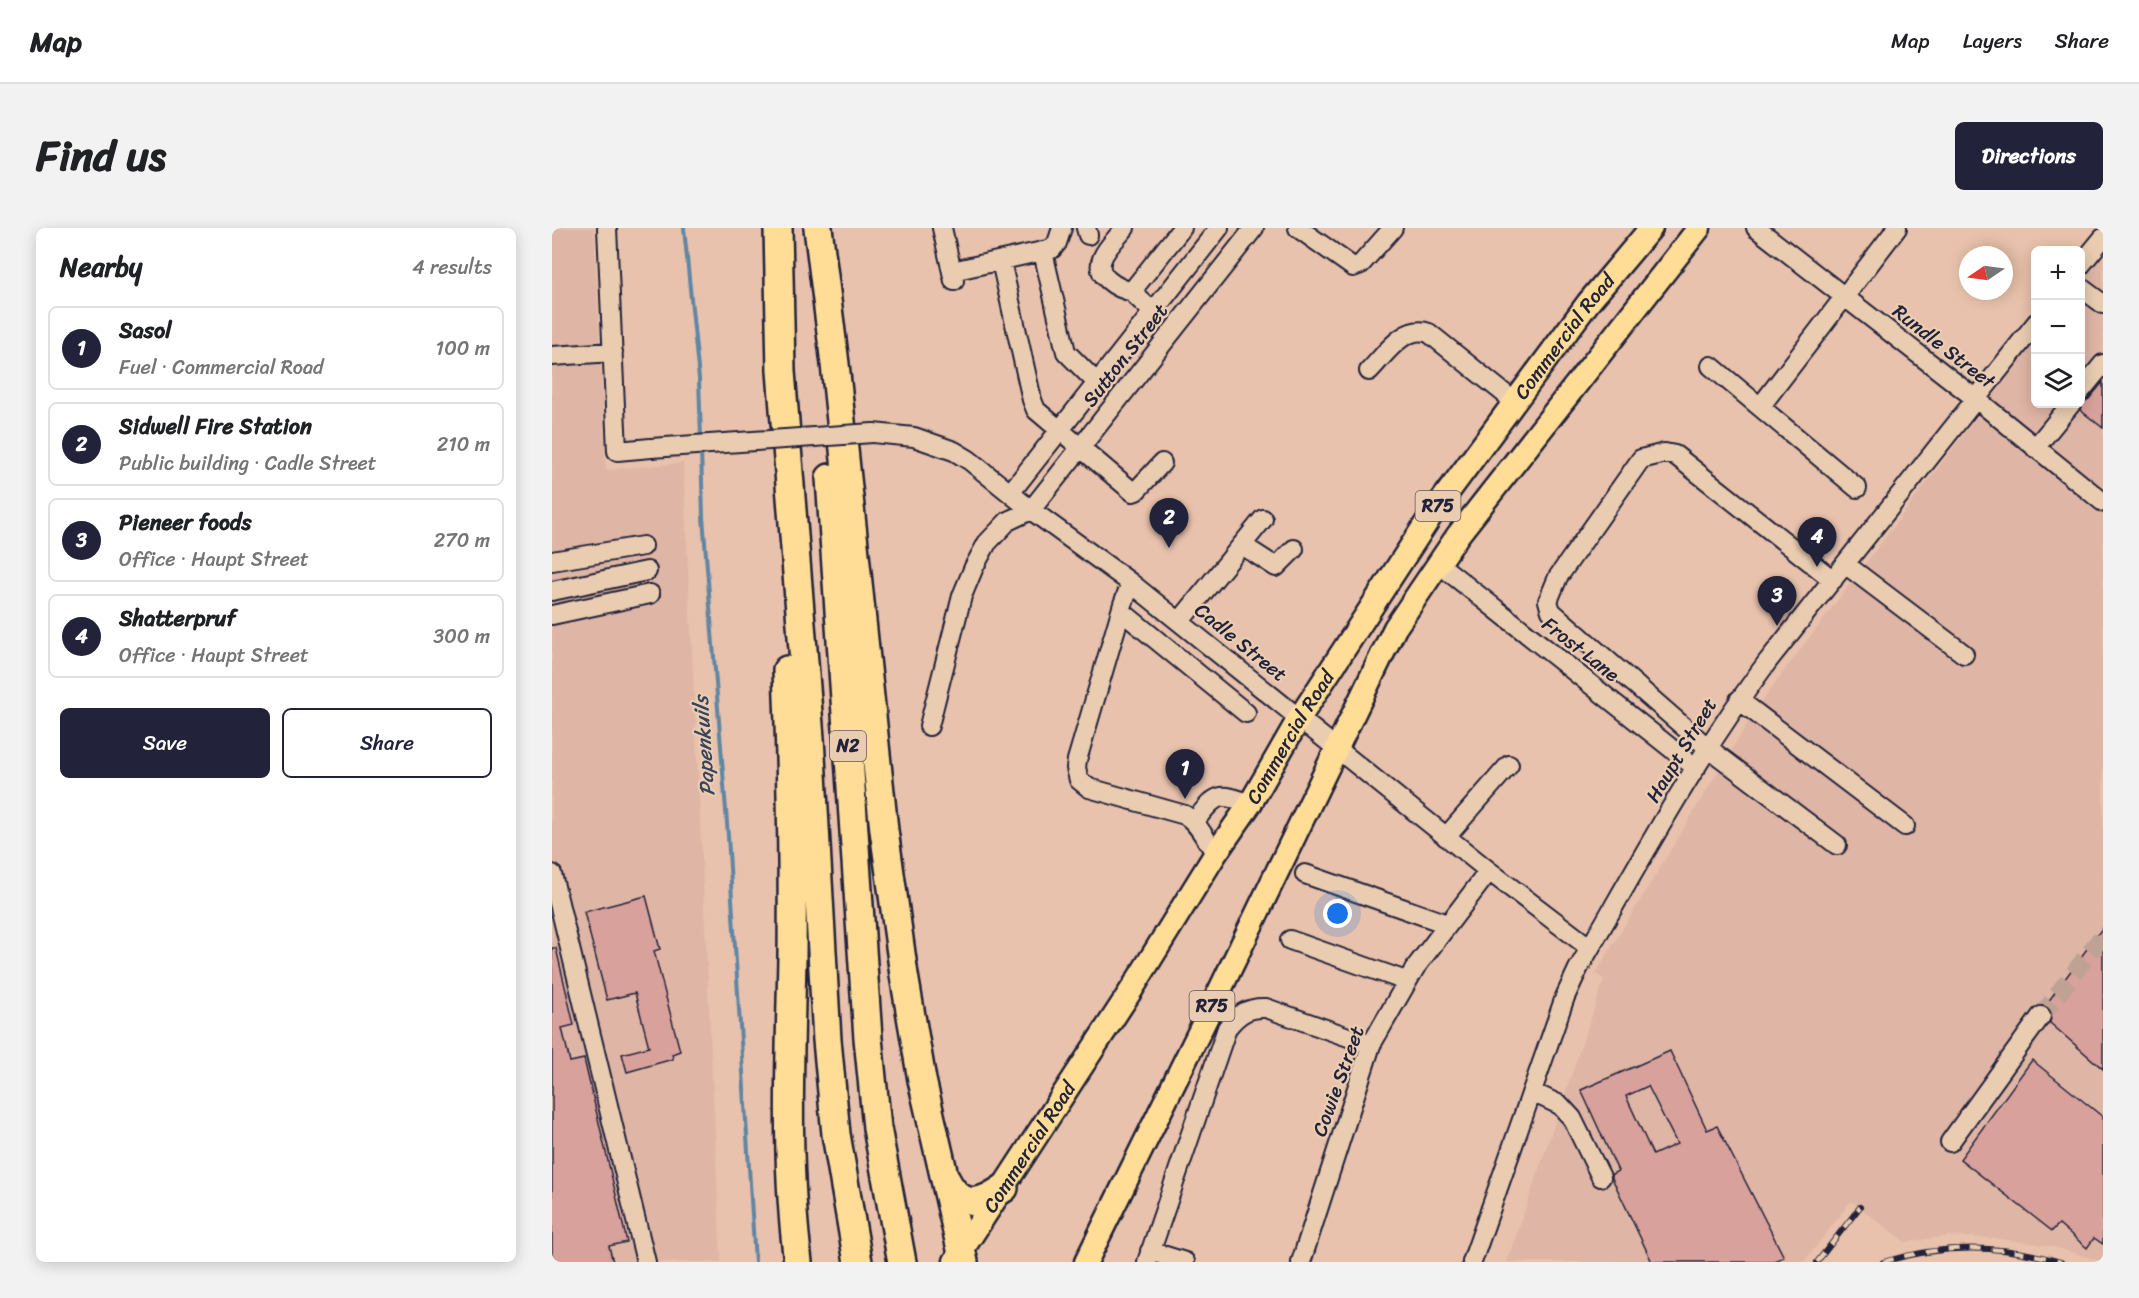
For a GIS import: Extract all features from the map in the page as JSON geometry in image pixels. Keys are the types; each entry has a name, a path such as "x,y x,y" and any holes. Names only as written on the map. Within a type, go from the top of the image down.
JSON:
{"highway":[{"name":"N2","path":"778,228 781,371 809,726 827,1040 836,1134 858,1262"},
{"name":"N2","path":"818,228 833,537 868,1038 877,1128 902,1262"},
{"path":"818,228 835,364 884,830 922,1080 960,1258"},
{"path":"781,371 780,429 793,858 790,1186 798,1262"},
{"path":"943,1175 957,1197 971,1202 987,1198 1004,1188"}],"main road":[{"name":"Commercial Road","path":"960,1258 1216,853 1250,804 1300,717 1434,511 1588,303 1651,228"},
{"name":"Commercial Road","path":"1086,1262 1395,628 1458,536 1699,228"}],"street":[{"path":"552,356 613,352 607,228"},
{"path":"942,228 953,276 1001,261 1043,252 1055,246 1062,228"},
{"path":"1125,228 1102,256 1101,270 1103,276 1115,286 1134,292"},
{"path":"1153,312 1140,302 1134,292 1134,287 1182,228"},
{"name":"Sutton Street","path":"1031,510 1254,228"},
{"path":"1298,228 1353,267 1361,264 1393,228"},
{"name":"Rundle Street","path":"1756,228 1976,399 2103,502"},
{"path":"1760,407 1897,228"},
{"path":"1215,234 1231,257"},
{"name":"Sutton Street","path":"1011,492 1215,234"},
{"path":"2085,260 2103,238"},
{"path":"1043,252 1066,352 1097,383"},
{"path":"1001,261 1033,405 1040,415 1132,492 1136,491 1162,463"},
{"path":"2085,291 2103,304"},
{"name":"Haupt Street","path":"1472,1262 1565,997 1590,948 1696,768 1739,700 2031,329"},
{"path":"1368,371 1403,336 1421,330 1429,333 1515,402"},
{"name":"Cadle Street","path":"613,352 617,451 873,433 914,437 954,451 1180,621 1446,837 1590,948"},
{"path":"2085,386 2103,364"},
{"path":"1711,366 1857,488"},
{"path":"2035,448 2068,408"},
{"path":"1833,580 1675,455 1665,453 1641,459 1558,577 1548,601 1551,611 1708,748 1836,845"},
{"path":"1008,520 1011,492"},
{"path":"929,726 962,596 974,567 987,543 1008,520 1031,510"},
{"path":"1180,621 1263,519"},
{"path":"1242,544 1272,567 1276,567 1294,549"},
{"path":"552,561 643,546"},
{"name":"Frost Lane","path":"1439,564 1696,768"},
{"path":"1845,564 1964,654"},
{"path":"552,591 647,571"},
{"path":"1131,583 1084,731 1077,760 1077,774 1079,780 1089,788 1185,815 1195,820 1205,840 1216,853"},
{"path":"552,615 650,594"},
{"path":"1121,611 1246,713"},
{"path":"1739,700 1905,826"},
{"path":"1446,837 1509,765"},
{"path":"1195,820 1210,801 1219,796 1238,799 1250,804"},
{"name":"Cowie Street","path":"1301,1262 1371,1045 1406,981 1489,871"},
{"path":"552,874 646,1262"},
{"path":"1305,874 1447,924"},
{"path":"1290,940 1406,981"},
{"path":"1185,1262 1149,1256 1227,1028 1242,1012 1266,1008 1371,1045"},
{"path":"1950,1142 2041,1016"},
{"path":"1533,1092 1560,1106 1572,1118 1601,1177"}],"shaded area":[{"path":"552,228 594,228 606,470 683,463 721,1262 552,1262"},
{"path":"2103,254 2103,1262 2051,1246 1993,1238 1948,1236 1905,1242 1851,1201 1804,1262 1507,1262 1604,980 1596,973 1760,703 2031,345 2031,408 2085,408 2085,278"}],"building":[{"path":"2103,382 2103,428 2080,410 2085,408 2085,401"},
{"path":"646,896 660,949 654,951 680,1051 672,1054 673,1059 627,1072 622,1054 649,1047 635,993 607,1000 584,912"},
{"path":"2103,927 2103,1069 2050,1023 2051,1012 2045,1006"},
{"path":"552,948 556,948 574,1025 562,1028 570,1062 584,1059 627,1242 609,1246 613,1262 552,1262"},
{"path":"1670,1051 1707,1130 1717,1126 1784,1257 1771,1262 1652,1262 1612,1178 1612,1174 1618,1171 1581,1090","holes":["1648,1086 1677,1144 1653,1155 1626,1096"]},
{"path":"2032,1060 2103,1117 2103,1244 2094,1238 2087,1248 2059,1224 2052,1231 1960,1159"}],"waterway":[{"name":"Papenkuils","path":"684,228 699,379 701,438"},
{"name":"Papenkuils","path":"701,449 703,517 728,836 755,1262"}],"tunnel":[{"path":"2041,1016 2103,935"}],"railway":[{"path":"1817,1262 1860,1207"},
{"path":"1883,1262 1927,1252 1972,1248 2017,1252 2061,1262"}],"place":[{"name":"Sidwell Fire Station","path":"1169,548"},
{"name":"Shatterpruf","path":"1817,567"},
{"name":"Pieneer foods","path":"1777,626"},
{"name":"Sasol","path":"1185,799"}]}
